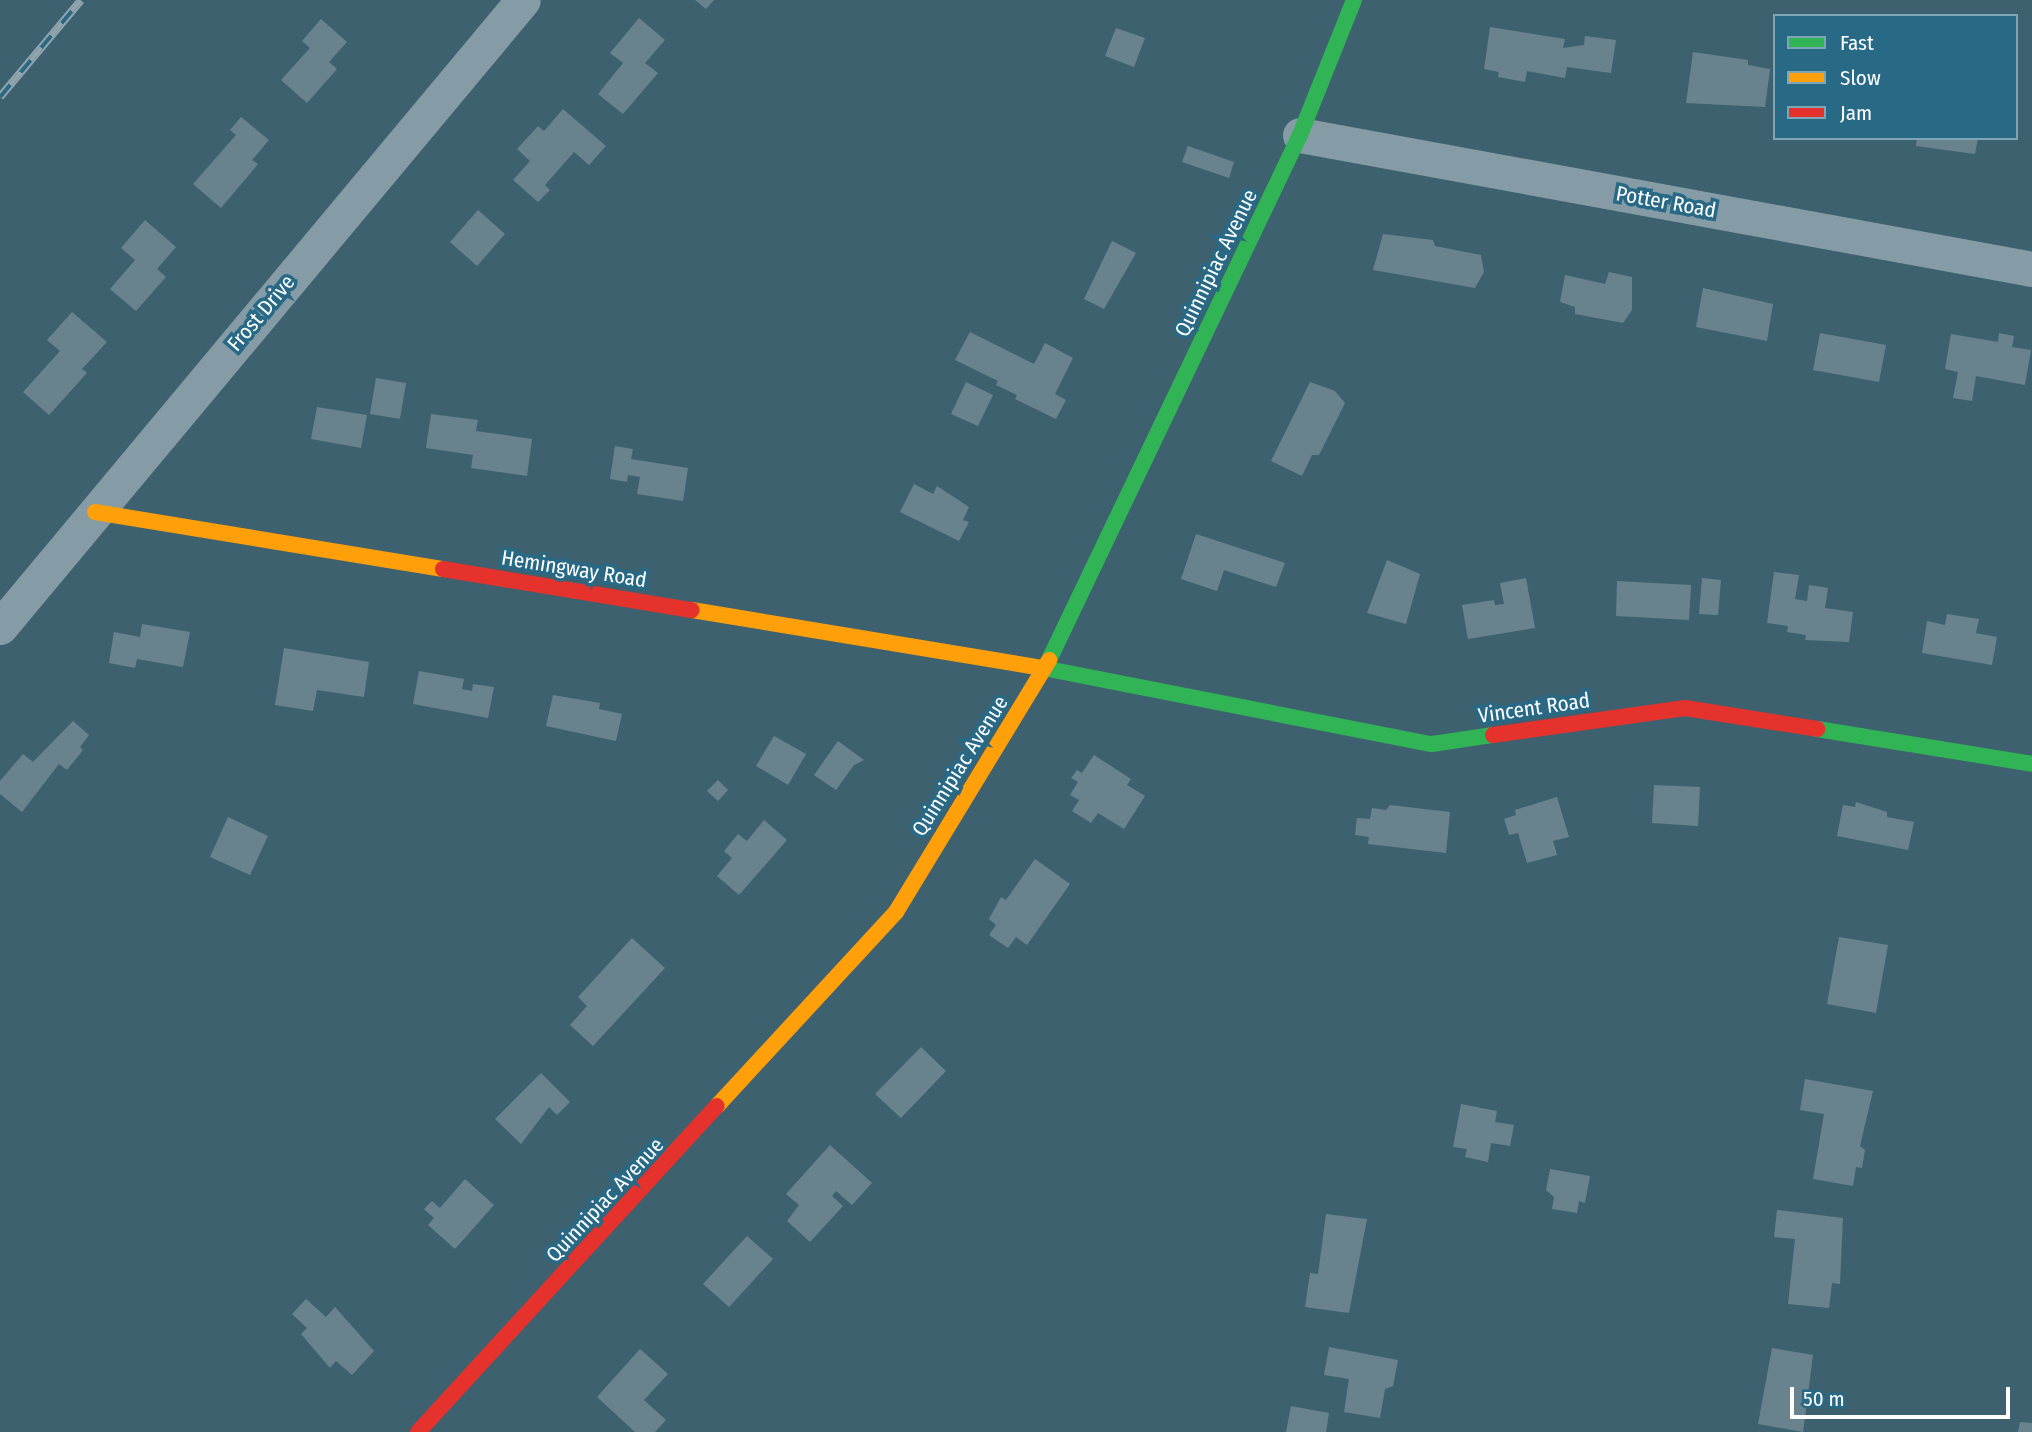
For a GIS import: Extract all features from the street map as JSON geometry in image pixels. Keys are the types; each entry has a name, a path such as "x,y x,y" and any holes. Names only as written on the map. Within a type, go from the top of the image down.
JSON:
{"street":[{"name":"Frost Drive","path":"0,626 523,0"},
{"name":"Quinnipiac Avenue","path":"418,1432 896,912 1045,668 1300,135 1353,0"},
{"name":"Potter Road","path":"1300,135 2032,268"},
{"name":"Hemingway Road","path":"95,512 1045,668"},
{"name":"Vincent Road","path":"1045,668 1432,744 1685,708 2032,764"}],"building":[{"path":"695,0 714,0 706,9"},
{"path":"639,18 665,40 645,63 658,73 623,114 598,94 623,63 610,53"},
{"path":"321,19 347,42 329,62 337,69 307,103 281,80 310,48 302,41"},
{"path":"1490,27 1565,39 1563,48 1584,45 1585,36 1616,40 1611,73 1567,67 1565,78 1527,71 1525,82 1498,77 1499,72 1484,69"},
{"path":"1116,28 1145,38 1134,67 1105,56"},
{"path":"1693,52 1748,60 1748,65 1770,69 1765,107 1686,103"},
{"path":"563,109 606,146 589,165 574,152 545,185 550,190 538,202 513,180 530,161 517,149 538,126 544,131"},
{"path":"241,117 269,140 252,160 258,164 221,208 193,184 236,135 230,130"},
{"path":"1917,140 1978,140 1975,154 1916,146"},
{"path":"1188,146 1234,162 1229,178 1182,162"},
{"path":"478,210 505,234 477,266 450,242"},
{"path":"145,220 176,247 157,269 166,277 136,311 110,289 135,260 121,248"},
{"path":"1383,234 1433,240 1435,246 1481,255 1484,272 1475,288 1373,270"},
{"path":"1112,241 1136,253 1104,309 1084,299"},
{"path":"1609,272 1632,277 1632,310 1623,323 1575,314 1575,307 1560,302 1565,275 1605,284"},
{"path":"1703,288 1773,304 1767,341 1696,327"},
{"path":"72,312 107,342 82,369 87,373 49,415 23,392 60,351 47,340"},
{"path":"970,332 1034,364 1045,343 1073,358 1055,394 1066,400 1056,419 1015,399 1017,395 996,385 998,381 955,360"},
{"path":"1820,333 1886,345 1879,382 1813,370"},
{"path":"1999,333 2014,336 2012,347 2031,350 2025,385 1976,376 1972,401 1953,398 1958,372 1945,369 1951,334 1998,342"},
{"path":"376,378 406,383 400,419 370,414"},
{"path":"966,382 993,395 978,426 951,414"},
{"path":"1310,382 1335,391 1345,403 1319,455 1312,455 1302,476 1271,461"},
{"path":"317,407 367,415 361,448 311,439"},
{"path":"431,414 478,420 476,431 532,439 527,476 471,468 473,455 426,448"},
{"path":"615,446 633,449 631,459 688,468 683,501 637,494 640,477 628,475 627,482 610,479"},
{"path":"914,484 933,494 937,486 969,507 963,520 969,522 959,541 900,512"},
{"path":"1196,534 1285,563 1276,587 1224,570 1217,591 1181,579"},
{"path":"1387,560 1420,574 1406,624 1367,613"},
{"path":"1774,572 1799,575 1795,599 1807,601 1809,585 1828,588 1825,608 1853,612 1849,642 1805,640 1806,635 1787,632 1788,626 1767,623"},
{"path":"1526,578 1535,628 1468,639 1462,605 1494,600 1495,605 1504,604 1500,583"},
{"path":"1702,578 1721,580 1718,615 1699,614"},
{"path":"1617,581 1691,585 1689,620 1616,616"},
{"path":"1947,614 1979,619 1976,633 1997,637 1992,665 1922,653 1927,621 1945,625"},
{"path":"142,624 190,632 183,667 137,659 135,668 109,663 114,632 140,637"},
{"path":"284,648 369,662 364,697 317,690 313,711 275,705"},
{"path":"419,671 464,679 462,689 472,691 473,684 494,687 488,718 413,704"},
{"path":"553,695 600,703 599,709 622,714 616,741 546,726"},
{"path":"73,721 89,735 80,747 83,750 67,770 59,764 22,812 0,794 0,781 23,754 33,762"},
{"path":"774,736 806,754 788,785 756,766"},
{"path":"838,741 864,760 854,765 836,790 814,775"},
{"path":"1094,755 1131,779 1127,785 1145,796 1124,829 1098,813 1091,823 1072,811 1079,800 1070,795 1078,782 1071,778 1077,770 1082,773"},
{"path":"718,780 728,790 718,801 707,791"},
{"path":"1654,785 1700,787 1698,826 1652,823"},
{"path":"1557,797 1569,837 1553,841 1557,855 1527,863 1518,833 1509,835 1504,819 1516,815 1515,810"},
{"path":"1856,802 1887,812 1887,817 1914,822 1908,850 1837,836 1843,805 1855,807"},
{"path":"1390,805 1450,812 1446,853 1368,844 1369,837 1355,835 1357,818 1370,819 1372,808 1386,810"},
{"path":"228,817 268,836 250,875 210,857"},
{"path":"764,820 787,840 739,895 717,876 732,858 724,851 738,834 747,841"},
{"path":"1035,859 1070,884 1027,945 1016,937 1008,948 989,935 996,925 989,919 1001,897 1006,900"},
{"path":"1839,937 1888,945 1876,1013 1827,1004"},
{"path":"632,938 665,968 593,1046 570,1025 587,1006 578,997"},
{"path":"921,1047 946,1071 901,1118 875,1094"},
{"path":"541,1073 570,1102 557,1115 549,1107 521,1144 495,1119"},
{"path":"1805,1079 1873,1091 1860,1146 1865,1150 1862,1168 1856,1167 1853,1186 1813,1179 1824,1114 1800,1110"},
{"path":"1461,1104 1497,1111 1495,1122 1514,1125 1510,1146 1491,1143 1488,1162 1465,1157 1467,1149 1453,1147"},
{"path":"830,1145 872,1183 852,1205 836,1191 832,1196 843,1206 810,1242 787,1221 799,1205 786,1194"},
{"path":"1550,1169 1590,1176 1585,1203 1579,1201 1577,1213 1552,1209 1554,1197 1546,1190"},
{"path":"465,1179 494,1205 455,1249 428,1225 434,1218 424,1209 432,1201 440,1208"},
{"path":"1777,1210 1843,1218 1840,1284 1832,1283 1829,1308 1788,1304 1795,1239 1774,1237"},
{"path":"1326,1214 1367,1219 1349,1313 1305,1307 1310,1273 1318,1274"},
{"path":"747,1236 773,1259 729,1307 703,1284"},
{"path":"306,1299 326,1317 335,1307 374,1351 352,1375 336,1361 330,1368 301,1334 307,1328 292,1314"},
{"path":"1329,1347 1398,1360 1393,1386 1385,1389 1380,1418 1344,1412 1349,1379 1324,1375"},
{"path":"1772,1348 1813,1355 1803,1432 1758,1424"},
{"path":"640,1349 668,1374 644,1400 666,1420 655,1432 635,1432 597,1397"},
{"path":"1291,1406 1329,1413 1326,1432 1286,1432"},
{"path":"2020,1422 2032,1423 2032,1432 2018,1432"}],"railway":[{"path":"0,97 81,0"}],"traffic: fast":[{"path":"1049,660 1300,135 1354,0"},
{"path":"1043,668 1432,744 1493,735"},
{"path":"1817,729 2032,764"}],"traffic: slow":[{"path":"95,512 443,569"},
{"path":"692,610 1043,668"},
{"path":"717,1106 896,912 1049,660"}],"traffic: jam":[{"path":"443,569 692,610"},
{"path":"1493,735 1685,708 1817,729"},
{"path":"418,1432 717,1106"}]}
